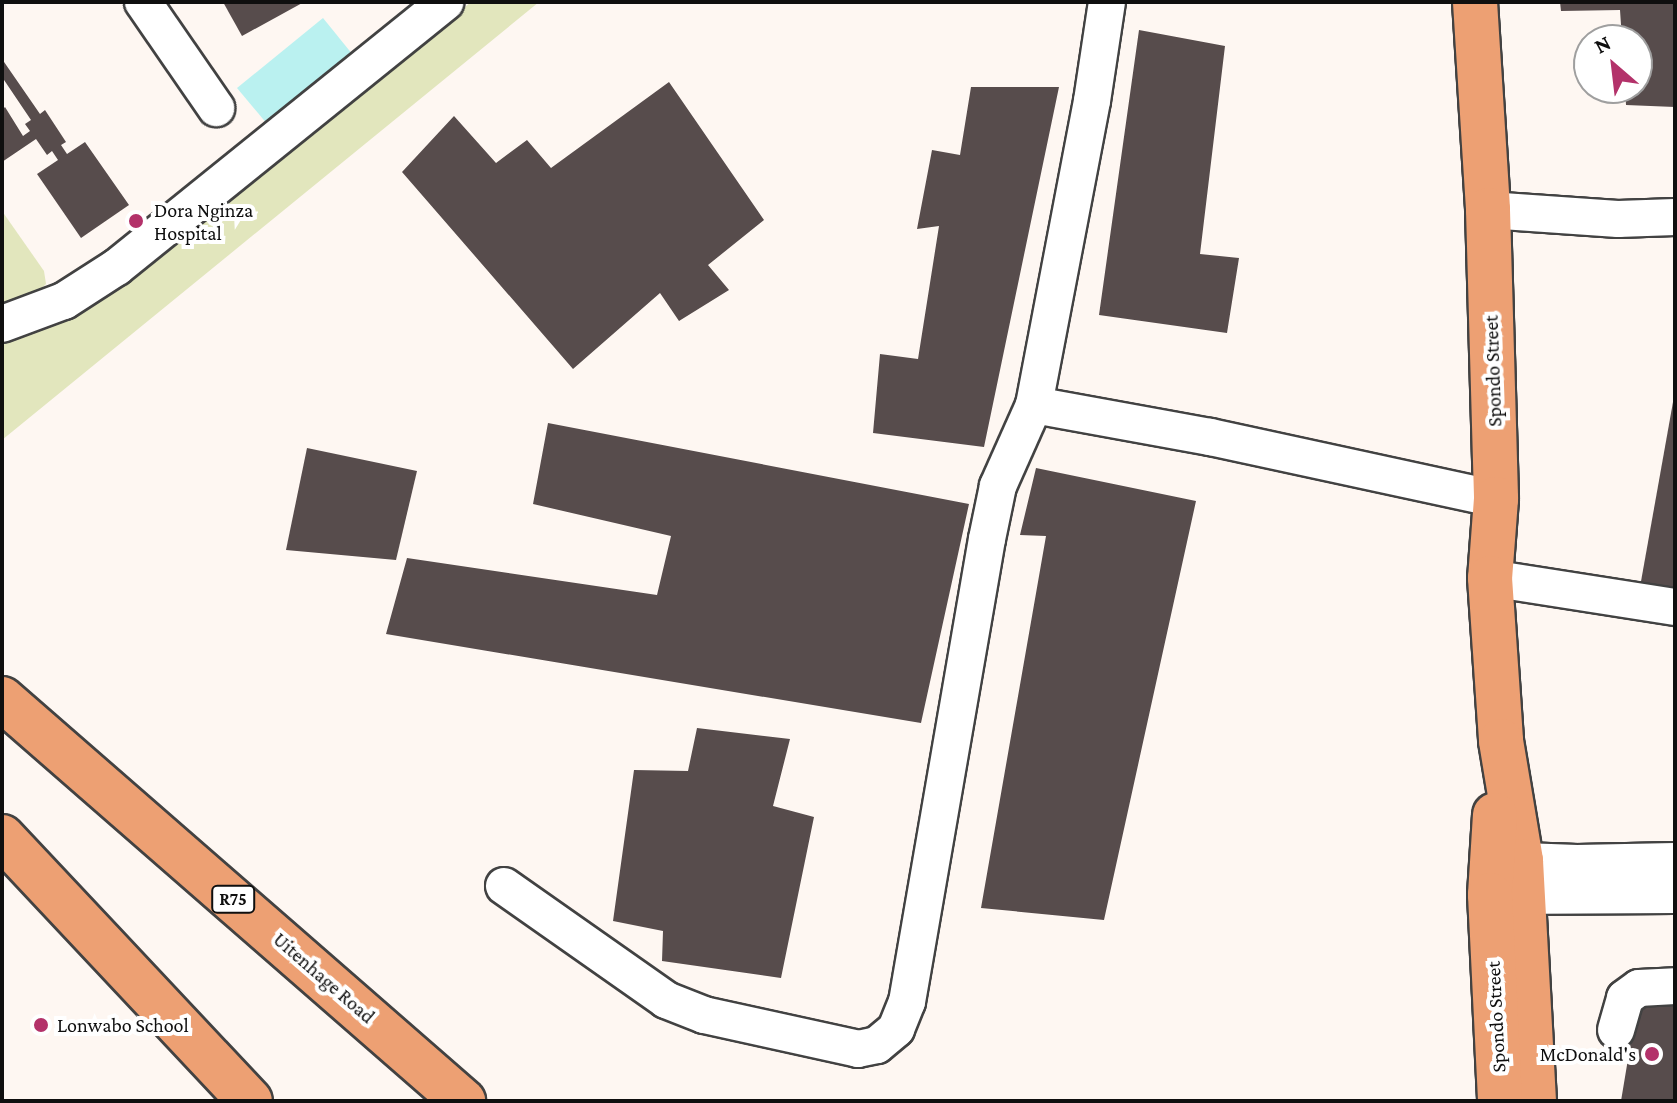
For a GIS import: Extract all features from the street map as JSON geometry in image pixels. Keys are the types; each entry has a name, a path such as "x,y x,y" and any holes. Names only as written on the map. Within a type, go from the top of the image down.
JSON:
{"main road":[{"name":"Spondo Street","path":"1475,2 1488,210 1496,499 1490,578 1506,879 1500,1101"},
{"name":"Uitenhage Road","path":"2,699 463,1101"},
{"path":"2,837 250,1101"},
{"name":"Spondo Street","path":"1506,879 1534,1101"}],"lane":[{"path":"143,2 216,108"},
{"path":"2,324 64,301 117,267 445,2"},
{"path":"504,886 666,1000 704,1015 858,1049 877,1045 896,1029 907,1002 998,486 1034,405 1090,117 1107,2"},
{"path":"1488,210 1618,219 1675,217"},
{"path":"1034,405 1210,437 1496,499"},
{"path":"1490,578 1675,607"},
{"path":"1506,879 1675,861"},
{"path":"1506,879 1675,895"},
{"path":"1616,1030 1625,998 1639,988 1675,986"}],"green space":[{"path":"471,2 539,2 2,440 2,345 74,316 141,273"},
{"path":"2,211 44,271 46,284 36,294 2,306"}],"water":[{"path":"323,18 353,55 268,125 237,88"}],"building":[{"path":"223,2 304,2 242,36"},
{"path":"1560,2 1675,2 1675,107 1626,105 1653,104 1653,24 1621,24 1620,10 1561,11"},
{"path":"1139,30 1225,46 1200,254 1239,258 1227,333 1099,315"},
{"path":"2,59 40,114 45,110 66,142 61,145 67,154 85,142 129,205 81,238 37,174 58,160 52,151 47,155 36,139 2,162 2,110 5,107 23,136 30,131 25,124 31,120 2,77"},
{"path":"669,82 764,220 708,265 729,290 679,321 660,293 573,369 402,172 454,116 496,163 527,140 551,168"},
{"path":"971,87 1059,87 984,447 873,433 880,354 918,359 939,226 917,229 932,150 960,155"},
{"path":"1675,402 1675,592 1640,587"},
{"path":"548,423 969,504 921,723 386,634 407,558 657,595 671,536 533,504"},
{"path":"307,448 417,471 396,560 286,550"},
{"path":"1036,468 1196,501 1104,920 981,908 1046,536 1020,535"},
{"path":"697,728 790,739 773,806 814,817 781,978 662,961 663,931 613,921 634,770 688,771"},
{"name":"McDonald's","path":"1653,1001 1675,1005 1675,1101 1621,1101 1637,1005 1652,1007"}],"place":[{"name":"Dora Nginza Hospital","path":"136,221"},
{"name":"Lonwabo School","path":"41,1025"},
{"name":"McDonald's","path":"1652,1054"}]}
